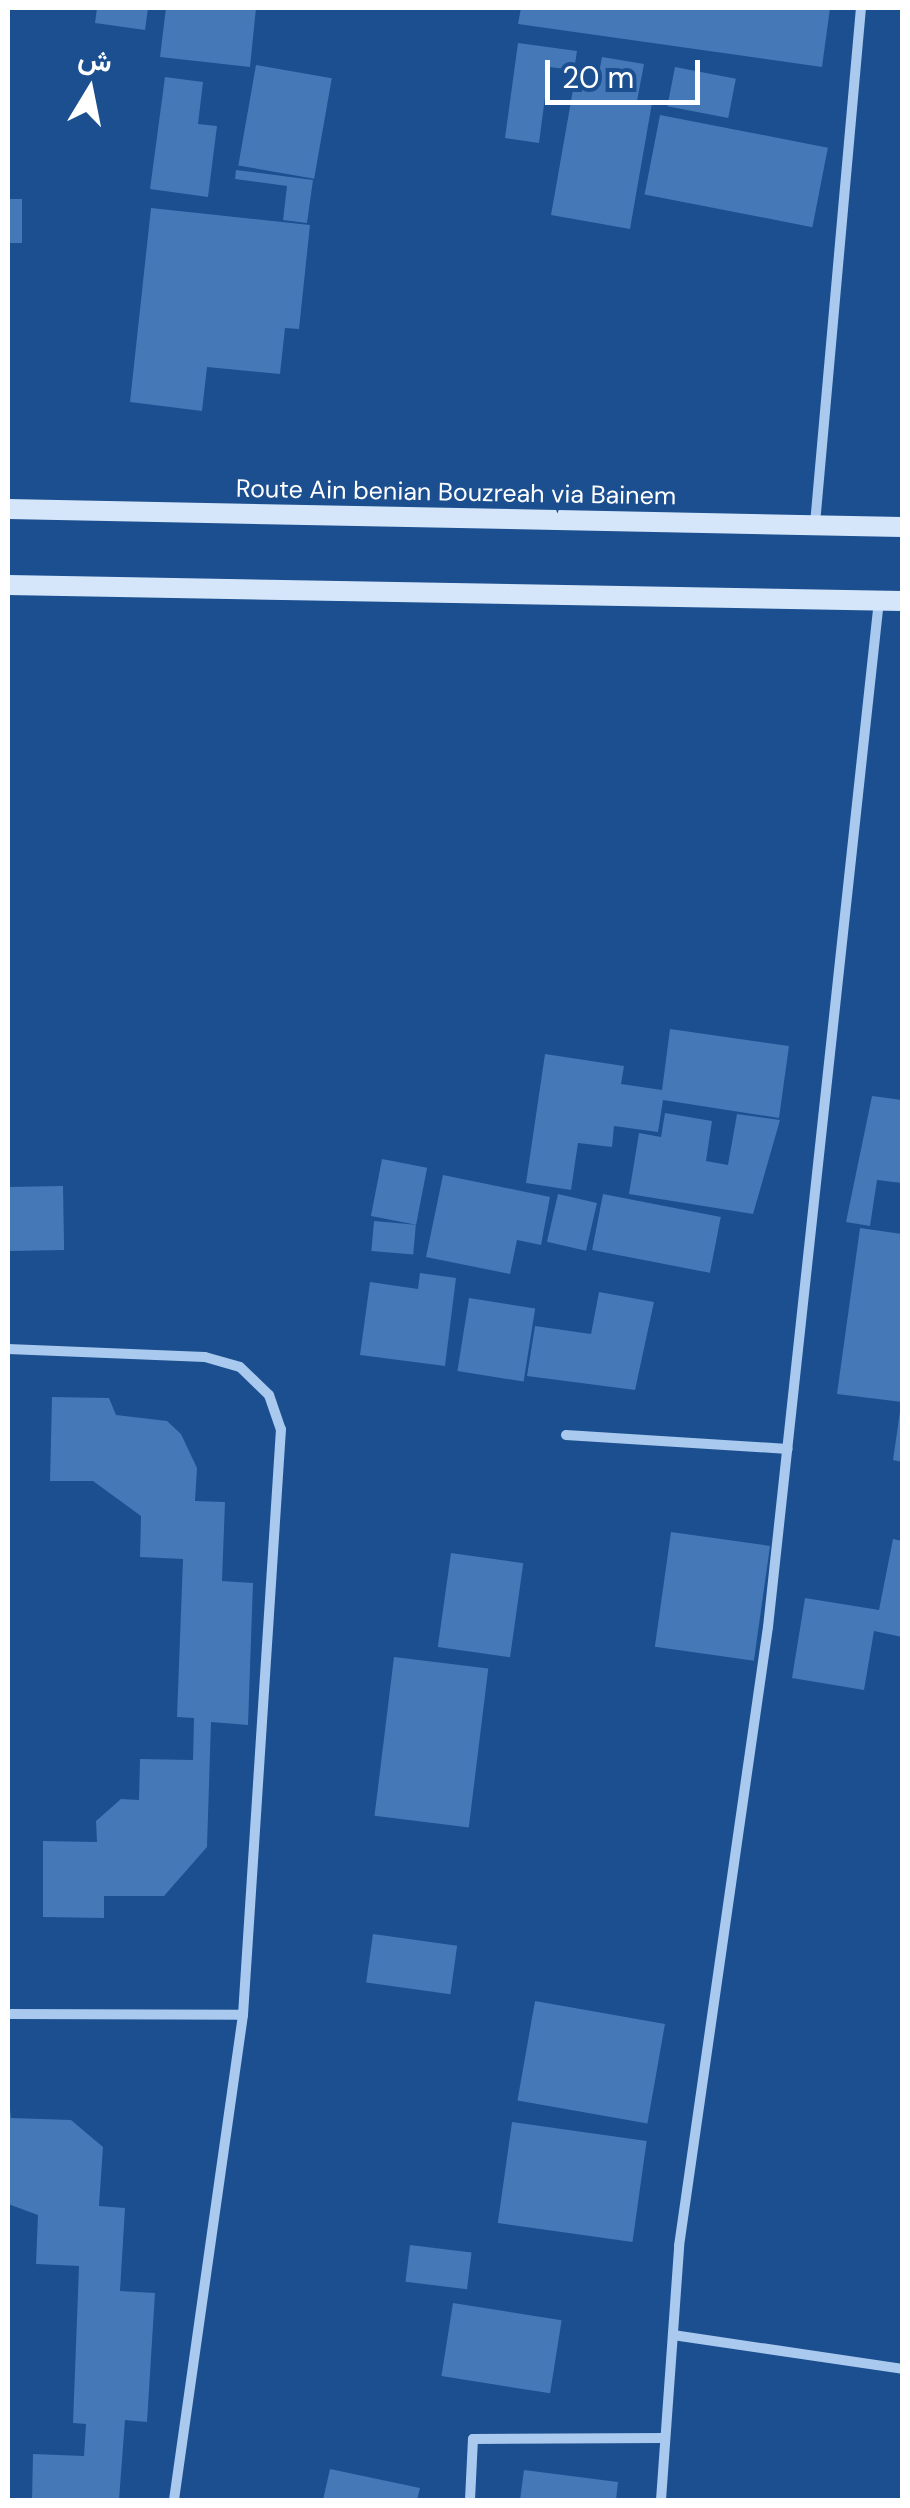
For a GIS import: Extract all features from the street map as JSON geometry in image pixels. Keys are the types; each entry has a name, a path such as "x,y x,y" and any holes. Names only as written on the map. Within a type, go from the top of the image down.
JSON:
{"main road":[{"name":"Route Ain benian Bouzreah via Bainem","path":"8,508 902,527"},
{"path":"8,585 902,601"}],"street":[{"path":"815,526 861,8"},
{"path":"661,2500 673,2335 788,1449 879,600"},
{"path":"8,1348 205,1356 240,1367 270,1395 281,1429 243,2015 174,2500"},
{"path":"566,1435 788,1449"},
{"path":"8,2014 243,2015"},
{"path":"673,2335 902,2369"},
{"path":"470,2500 473,2439 665,2438"}],"building":[{"path":"97,8 148,8 145,30 95,23"},
{"path":"166,8 256,8 250,67 160,57"},
{"path":"521,8 830,8 822,67 518,24"},
{"path":"518,43 577,51 574,70 549,67 539,143 505,138"},
{"path":"602,57 644,64 637,101 652,103 630,229 551,215 574,84 596,88"},
{"path":"256,65 332,78 314,179 238,165"},
{"path":"675,67 736,79 728,118 667,106"},
{"path":"165,77 203,82 198,124 217,126 208,197 150,189"},
{"path":"660,115 828,148 812,227 645,195"},
{"path":"236,170 313,180 307,223 283,220 287,186 235,179"},
{"path":"8,199 22,199 22,243 8,243"},
{"path":"151,208 310,225 299,329 285,328 280,374 207,367 202,411 130,402"},
{"path":"670,1029 789,1046 779,1118 663,1100 658,1132 614,1126 612,1147 578,1143 571,1190 526,1183 545,1054 624,1066 621,1084 662,1090"},
{"path":"872,1096 902,1100 902,1183 877,1180 870,1226 846,1222"},
{"path":"665,1113 712,1121 706,1161 728,1165 737,1114 780,1120 753,1214 629,1194 639,1133 661,1137"},
{"path":"382,1159 427,1168 416,1225 371,1216"},
{"path":"443,1175 550,1197 541,1245 517,1240 510,1274 426,1257"},
{"path":"63,1186 64,1250 9,1251 8,1187"},
{"path":"558,1194 597,1203 586,1251 547,1242"},
{"path":"603,1194 721,1217 710,1273 592,1250"},
{"path":"374,1221 416,1225 413,1255 371,1251"},
{"path":"860,1228 902,1234 902,1402 837,1394"},
{"path":"420,1273 456,1278 445,1366 360,1355 370,1282 418,1289"},
{"path":"599,1292 654,1302 635,1390 527,1376 535,1326 591,1334"},
{"path":"469,1298 535,1308 524,1382 457,1371"},
{"path":"52,1397 109,1398 116,1415 167,1421 181,1434 197,1468 195,1501 225,1502 222,1581 253,1583 248,1725 211,1722 207,1847 164,1896 104,1896 104,1918 43,1917 43,1841 97,1842 96,1821 121,1799 139,1800 140,1759 193,1760 194,1718 177,1717 183,1559 140,1557 141,1516 93,1481 50,1481"},
{"path":"902,1412 902,1462 893,1460"},
{"path":"671,1532 770,1546 754,1661 655,1647"},
{"path":"893,1539 902,1541 902,1637 874,1631 864,1690 792,1678 805,1598 879,1610"},
{"path":"451,1553 523,1563 510,1657 438,1647"},
{"path":"394,1657 488,1669 469,1827 375,1816"},
{"path":"373,1934 457,1946 450,1994 366,1983"},
{"path":"535,2001 665,2024 647,2123 517,2100"},
{"path":"8,2091 11,2118 71,2120 103,2147 99,2206 125,2208 120,2291 155,2293 147,2422 125,2420 119,2500 32,2500 33,2454 84,2456 86,2424 73,2423 79,2266 36,2264 38,2215 8,2204"},
{"path":"512,2122 647,2141 632,2242 498,2223"},
{"path":"410,2245 472,2253 467,2289 405,2282"},
{"path":"453,2303 562,2320 550,2393 441,2376"},
{"path":"330,2469 420,2488 417,2500 323,2500"},
{"path":"524,2470 618,2482 616,2500 520,2500"}]}
